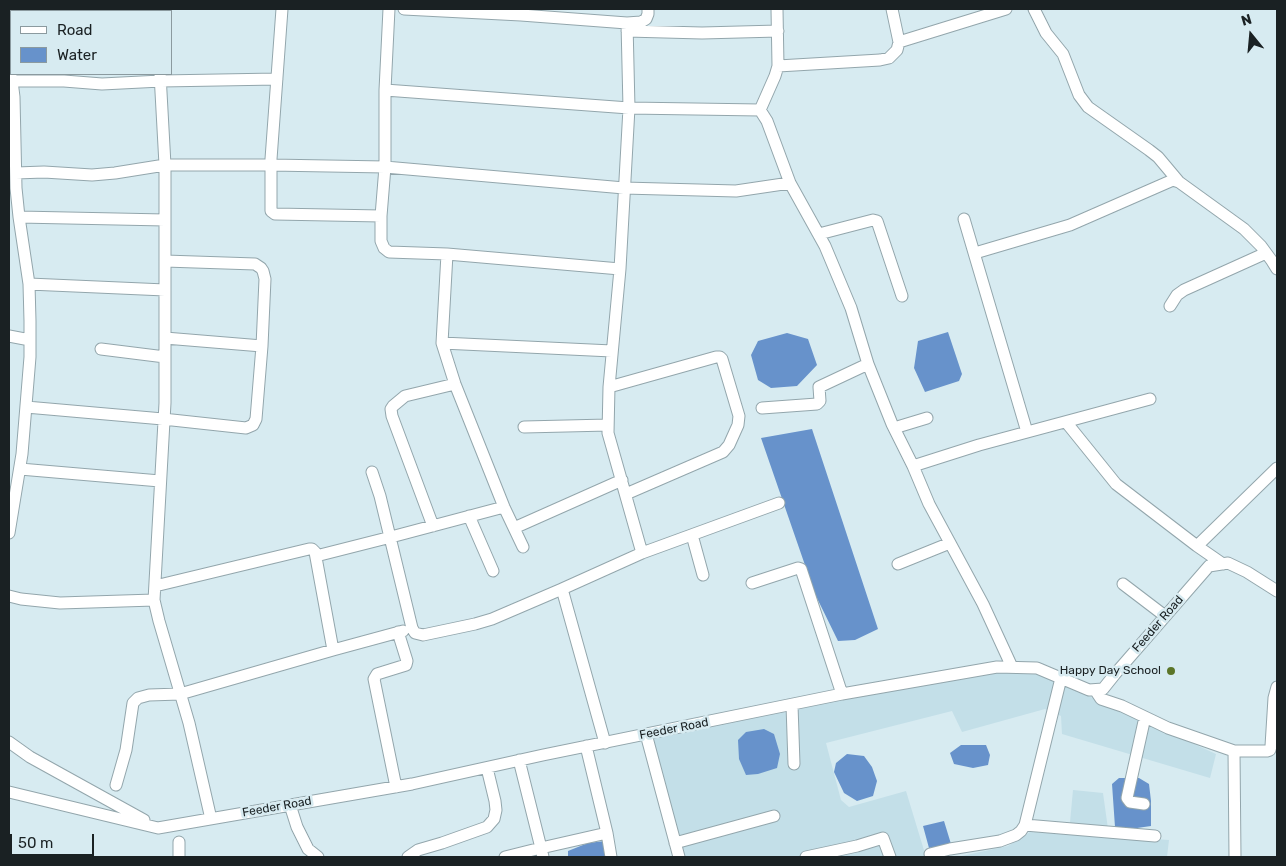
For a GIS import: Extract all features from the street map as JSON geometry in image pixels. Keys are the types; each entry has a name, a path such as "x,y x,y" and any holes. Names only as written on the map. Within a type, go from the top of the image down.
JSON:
{"street":[{"path":"282,9 271,165 270,208 275,214 381,216"},
{"path":"389,9 385,90 385,167 381,216 381,241 384,248 390,252 447,254 620,269"},
{"path":"404,9 520,15 696,33 778,31"},
{"path":"627,27 646,19 648,9"},
{"path":"760,110 778,66 777,9"},
{"path":"778,66 889,58 897,50 899,42 892,9"},
{"path":"899,42 1006,9"},
{"path":"1034,9 1046,34 1063,54 1079,95 1088,107 1158,157 1179,182 1244,229 1266,253 1277,270"},
{"path":"627,27 629,108 620,269 609,386 608,433 642,553"},
{"path":"9,533 22,454 30,340 29,284 19,217 12,123 11,75"},
{"path":"12,81 64,81 102,84 161,78 277,79"},
{"path":"161,78 165,165 165,403 154,600 189,723 211,819"},
{"path":"385,90 629,108 760,110"},
{"path":"760,110 767,120 790,183 825,246 851,308 868,364 894,428 929,504 983,604 1012,667"},
{"path":"16,173 44,172 92,175 165,165 271,165 385,167 624,188 736,191 790,183"},
{"path":"975,253 1070,225 1168,181 1179,182"},
{"path":"19,217 165,220"},
{"path":"964,219 1027,432"},
{"path":"818,234 873,220 877,221 902,296"},
{"path":"1170,306 1177,294 1184,290 1266,253"},
{"path":"447,254 442,343 455,384 504,507 523,547"},
{"path":"26,407 246,428 253,425 256,419 262,346 264,271 255,264 165,261"},
{"path":"29,284 165,290"},
{"path":"9,336 30,340"},
{"path":"165,338 262,346"},
{"path":"442,343 612,351"},
{"path":"101,349 165,357"},
{"path":"609,386 720,357 738,416 738,425 729,445 723,452 626,494"},
{"path":"762,408 817,404 820,401 819,389 821,386 868,364"},
{"path":"433,526 391,409 405,396 455,384"},
{"path":"913,466 1027,432 1150,399"},
{"path":"894,428 927,418"},
{"path":"1066,422 1116,484 1223,564 1228,563 1247,572 1277,591"},
{"path":"524,427 608,425"},
{"path":"1197,546 1277,468"},
{"path":"20,469 160,481"},
{"path":"372,472 391,537 412,628 415,633 423,635 492,619 642,553 779,503"},
{"path":"514,528 622,480"},
{"path":"316,556 504,507"},
{"path":"469,516 493,571"},
{"path":"692,535 703,575"},
{"path":"898,564 950,543"},
{"path":"155,586 309,549 314,550 333,650"},
{"name":"Feeder Road","path":"9,792 158,828 396,787 842,694 997,667 1037,668 1089,690 1103,690 1208,566 1223,564"},
{"path":"752,583 798,568 800,569 842,694"},
{"path":"1123,584 1165,616"},
{"path":"562,589 605,743"},
{"path":"9,596 60,603 154,600"},
{"path":"116,785 126,750 133,703 138,698 149,695 180,694 412,628"},
{"path":"396,787 374,679 377,674 406,665 407,661 398,632"},
{"path":"930,854 950,849 966,852 1000,842 1016,835 1025,825 1061,678"},
{"path":"1094,690 1101,699 1122,706 1168,728 1234,751 1267,751 1272,746 1274,698 1277,687"},
{"path":"792,705 794,764"},
{"path":"1144,804 1130,802 1127,798 1145,717"},
{"path":"646,734 679,857"},
{"path":"9,742 30,758 158,828"},
{"path":"586,746 611,857"},
{"path":"1234,751 1235,857"},
{"path":"519,760 542,853"},
{"path":"408,857 418,850 487,827 494,820 495,801 487,768"},
{"path":"290,805 297,827 308,849 318,857"},
{"path":"675,843 774,816"},
{"path":"1025,825 1155,836"},
{"path":"505,857 542,853 607,834"},
{"path":"806,857 857,846 883,838 890,857"},
{"path":"178,842 179,857"}],"shaded area":[{"path":"999,670 1036,672 1216,754 1210,778 1062,734 1061,716 1045,709 962,732 952,711 826,743 841,800 849,807 906,791 926,857 683,857 652,737 859,694"},
{"path":"1073,790 1103,793 1109,836 1169,840 1167,857 957,857 1008,846 1030,832 1069,833"}],"water":[{"path":"948,332 962,374 959,381 925,392 914,368 918,341"},
{"path":"787,333 808,339 817,365 797,386 771,388 758,380 751,355 758,341"},
{"path":"812,429 878,629 855,640 838,641 815,594 761,438"},
{"path":"764,729 774,734 780,754 777,768 758,774 746,775 739,759 738,740 746,732"},
{"path":"961,745 986,745 990,755 988,765 973,768 954,764 950,753"},
{"path":"847,754 864,756 872,767 877,781 873,796 857,801 844,793 834,772 836,763"},
{"path":"1119,778 1139,778 1149,784 1151,826 1123,830 1115,827 1112,784"},
{"path":"944,821 951,844 929,848 923,826"},
{"path":"605,841 613,857 568,857 568,851 588,843"}],"place":[{"name":"Happy Day School","path":"1171,671"}]}
